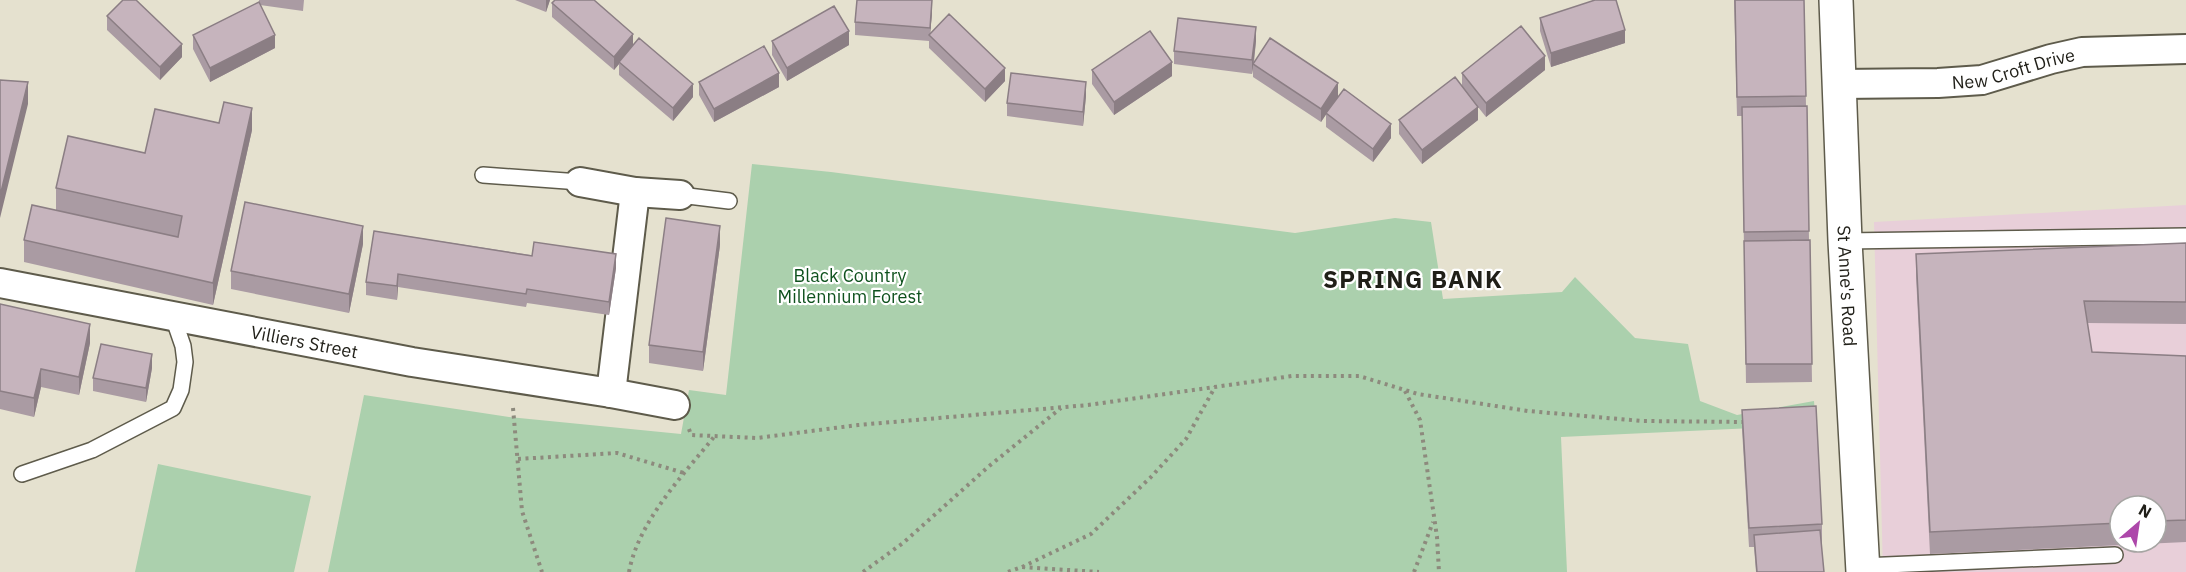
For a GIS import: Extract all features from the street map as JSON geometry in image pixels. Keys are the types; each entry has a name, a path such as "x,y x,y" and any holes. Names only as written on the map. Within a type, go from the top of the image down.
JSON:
{"street":[{"name":"St Anne's Road","path":"1836,0 1845,241 1863,569"},
{"name":"New Croft Drive","path":"1839,84 1982,80 2082,52 2186,49"},
{"path":"580,182 635,192 680,195"},
{"path":"611,393 635,192"},
{"name":"Villiers Street","path":"0,282 412,362 675,405"}],"lane":[{"path":"483,175 580,182"},
{"path":"680,195 729,201"},
{"path":"1845,241 2186,236"},
{"path":"22,474 92,450 173,408 181,390 185,362 183,346 173,317"},
{"path":"1863,569 2115,555"}],"path":[{"path":"675,405 691,435 757,438 858,425 1062,407 1292,376 1359,375 1418,394 1528,411 1642,421 1748,422"},
{"path":"509,377 522,511 542,572"},
{"path":"1008,572 1091,534 1186,439 1215,387"},
{"path":"1405,390 1420,420 1439,572"},
{"path":"863,572 903,543 988,467 1062,407"},
{"path":"629,572 632,560 657,507 714,436"},
{"path":"518,459 617,453 684,473"},
{"path":"1414,572 1434,519"},
{"path":"1022,567 1099,572"}],"shaded area":[{"path":"2186,205 2186,572 1883,572 1874,222"}],"green space":[{"name":"Black Country Millennium Forest","path":"752,164 831,172 1295,233 1395,218 1431,222 1443,299 1562,292 1575,277 1635,338 1688,344 1700,401 1737,415 1814,401 1816,425 1561,437 1567,572 328,572 364,395 509,417 681,434 689,390 726,395"},
{"path":"158,464 311,496 294,572 135,572"}],"building":[{"path":"123,0 136,0 182,44 160,67 107,16"},
{"path":"555,0 594,0 633,34 614,57 552,3"},
{"path":"857,0 932,0 930,28 855,22"},
{"path":"1595,0 1616,0 1625,30 1551,53 1540,18"},
{"path":"1735,0 1804,0 1806,96 1737,97"},
{"path":"259,2 275,35 210,68 193,35"},
{"path":"834,6 849,31 787,68 772,41"},
{"path":"949,14 1005,68 985,89 929,35"},
{"path":"1178,18 1256,27 1252,60 1174,51"},
{"path":"1521,26 1545,56 1486,103 1462,73"},
{"path":"1150,31 1172,62 1114,102 1092,70"},
{"path":"639,38 693,84 673,108 619,62"},
{"path":"1270,38 1338,83 1321,109 1253,64"},
{"path":"764,46 779,73 714,109 699,82"},
{"path":"1011,73 1086,82 1083,112 1007,103"},
{"path":"1455,77 1478,107 1422,150 1399,120"},
{"path":"0,80 28,82 0,196"},
{"path":"1344,89 1391,124 1373,149 1326,113"},
{"path":"224,102 252,108 213,283 24,240 32,205 178,237 182,216 56,188 68,136 145,153 155,109 219,123"},
{"path":"1807,106 1809,231 1744,232 1742,107"},
{"path":"245,202 363,226 349,294 231,271"},
{"path":"666,218 720,226 703,352 649,345"},
{"path":"374,231 532,256 534,242 616,254 609,302 527,289 526,294 398,274 397,286 366,282"},
{"path":"1810,240 1812,364 1746,364 1744,241"},
{"path":"2186,243 2186,302 2084,301 2092,352 2186,356 2186,520 2168,521 2168,494 2108,494 2108,524 1930,532 1916,254"},
{"path":"0,304 90,324 79,377 41,369 34,398 0,391"},
{"path":"101,344 152,354 146,388 93,378"},
{"path":"1816,406 1822,524 1749,528 1742,410"},
{"path":"1820,530 1824,572 1757,572 1754,535"}],"district":[{"name":"SPRING BANK","path":"1413,279"}]}
